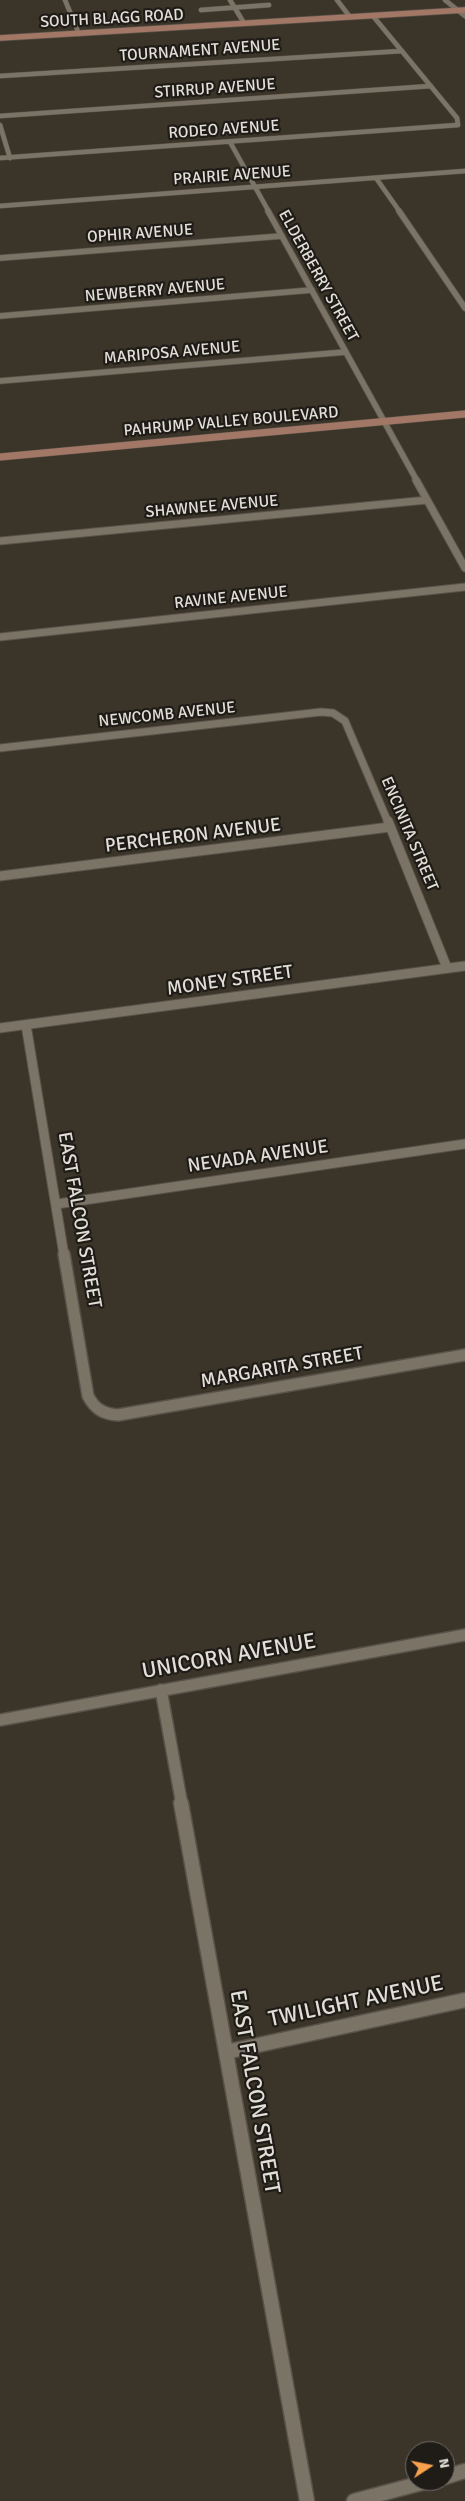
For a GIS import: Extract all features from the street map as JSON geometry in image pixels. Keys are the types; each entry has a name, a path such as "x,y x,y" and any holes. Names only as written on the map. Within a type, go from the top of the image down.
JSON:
{"main road":[{"name":"SOUTH BLAGG ROAD","path":"0,38 465,10"},
{"name":"PAHRUMP VALLEY BOULEVARD","path":"0,457 465,414"}],"street":[{"path":"65,0 79,34"},
{"path":"230,0 244,24"},
{"path":"337,0 350,17"},
{"path":"445,0 456,11 465,16"},
{"path":"201,10 268,5"},
{"path":"373,16 431,86"},
{"name":"TOURNAMENT AVENUE","path":"0,76 402,51"},
{"name":"STIRRUP AVENUE","path":"0,116 431,86"},
{"name":"RODEO AVENUE","path":"0,158 458,125 459,122 431,86"},
{"path":"0,125 10,158"},
{"name":"ELDERBERRY STREET","path":"230,142 465,568"},
{"name":"PRAIRIE AVENUE","path":"0,206 465,171"},
{"path":"376,178 465,308"},
{"name":"OPHIR AVENUE","path":"0,258 282,236"},
{"name":"NEWBERRY AVENUE","path":"0,316 312,290"},
{"name":"MARIPOSA AVENUE","path":"0,381 346,352"},
{"name":"SHAWNEE AVENUE","path":"0,542 427,500"},
{"name":"RAVINE AVENUE","path":"0,637 465,587"},
{"name":"NEWCOMB AVENUE","path":"0,748 321,712 337,714"},
{"name":"ENCINITA STREET","path":"337,714 345,721 447,968"},
{"name":"PERCHERON AVENUE","path":"0,876 390,827"},
{"name":"MONEY STREET","path":"0,1028 465,966"},
{"name":"EAST FALCON STREET","path":"26,1025 88,1396 93,1406 105,1414"},
{"name":"NEVADA AVENUE","path":"57,1204 465,1144"},
{"name":"MARGARITA STREET","path":"105,1414 118,1415 465,1355"},
{"name":"UNICORN AVENUE","path":"0,1720 465,1635"},
{"name":"EAST FALCON STREET","path":"160,1690 307,2501"},
{"name":"TWILIGHT AVENUE","path":"226,2052 465,2000"},
{"path":"354,2501 405,2487"}]}
